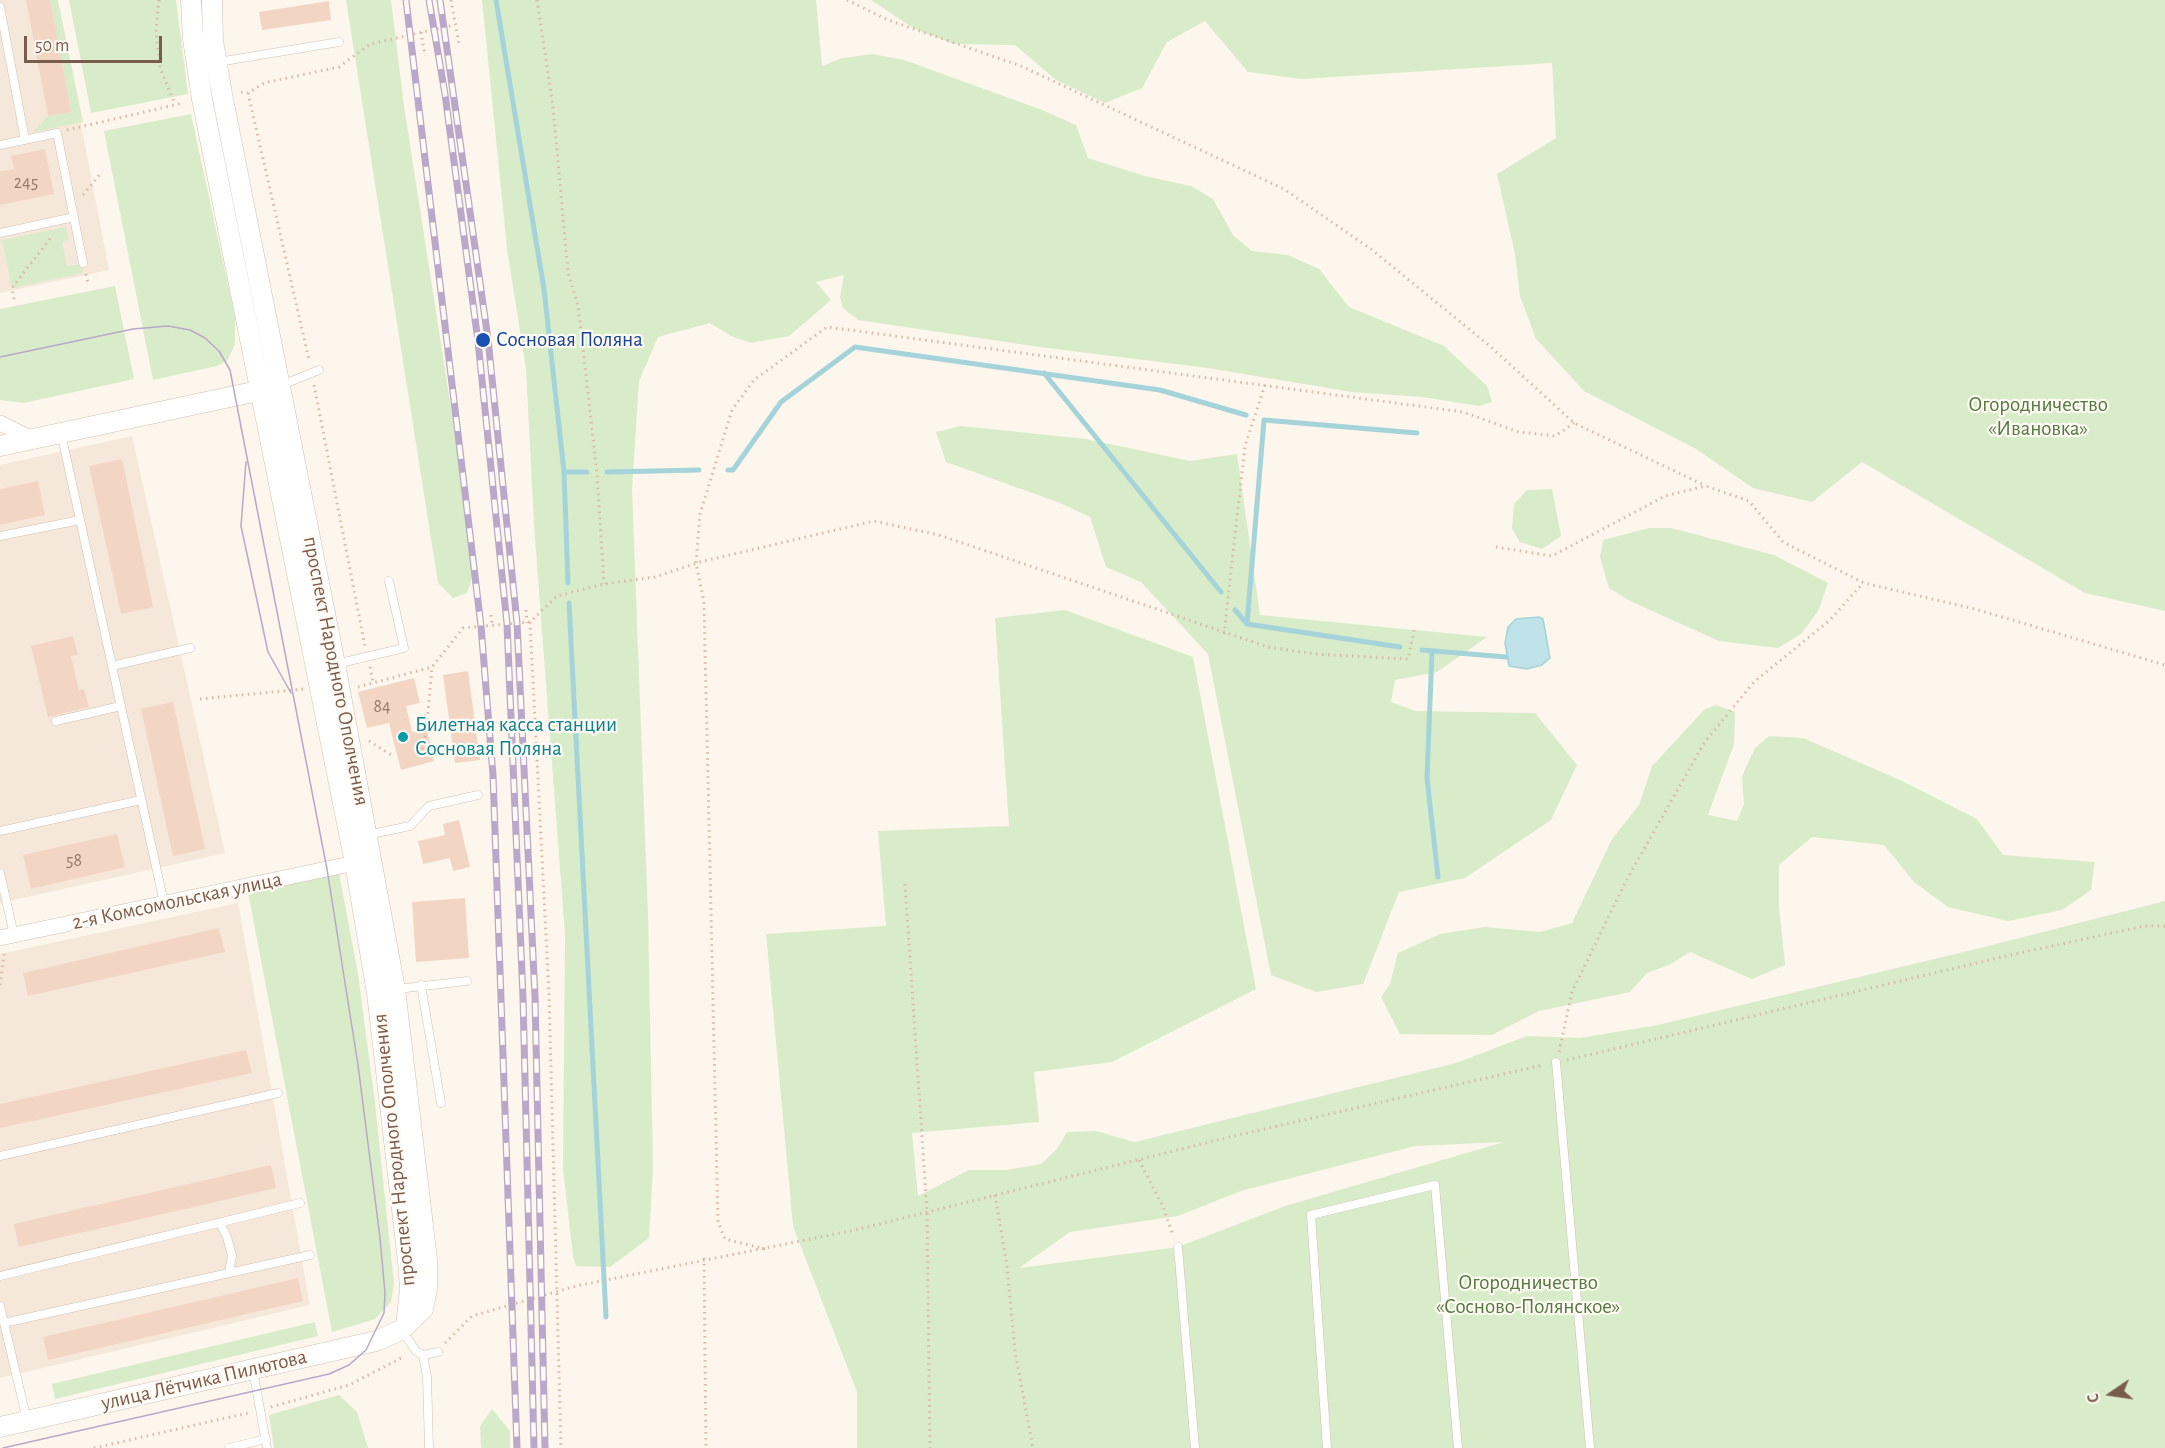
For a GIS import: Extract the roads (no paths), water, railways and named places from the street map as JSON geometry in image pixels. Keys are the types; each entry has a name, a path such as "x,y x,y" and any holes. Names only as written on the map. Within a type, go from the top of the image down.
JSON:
{"street":[{"name":"проспект Народного Ополчения","path":"191,0 197,72 335,664 368,836 363,861"},
{"name":"проспект Народного Ополчения","path":"212,0 216,62 271,388 386,991 410,1289 404,1328"},
{"path":"0,446 271,388"},
{"path":"0,423 32,439"},
{"name":"2-я Комсомольская улица","path":"7,937 363,861"},
{"name":"улица Лётчика Пилютова","path":"0,1427 375,1341 404,1328"}],"lane":[{"path":"0,7 25,140"},
{"path":"216,62 339,42"},
{"path":"0,145 57,133 83,263"},
{"path":"0,233 74,217"},
{"path":"271,388 319,370"},
{"path":"61,433 164,903"},
{"path":"0,536 80,520"},
{"path":"335,664 404,648 389,581"},
{"path":"112,666 190,648"},
{"path":"56,721 121,706"},
{"path":"368,836 410,826 429,806 478,795"},
{"path":"0,831 141,800"},
{"path":"0,873 7,937"},
{"path":"386,991 467,981"},
{"path":"421,985 441,1103"},
{"path":"1556,1062 1590,1448"},
{"path":"0,1156 278,1094"},
{"path":"1326,1448 1311,1215 1436,1185 1458,1448"},
{"path":"0,1276 300,1203"},
{"path":"220,1223 228,1237 232,1256 229,1273"},
{"path":"1178,1247 1194,1448"},
{"path":"4,1323 310,1255"},
{"path":"0,1306 27,1421"},
{"path":"404,1328 420,1353 427,1377 429,1448"},
{"path":"420,1353 438,1352"},
{"path":"229,1448 266,1444 253,1370"}],"water":[{"path":"1539,617 1543,619 1550,658 1542,665 1527,669 1509,666 1505,643 1508,627 1516,619"}],"waterway":[{"path":"496,0 544,289 564,472 568,583"},
{"path":"728,470 733,470 781,402 855,347 1160,390 1246,415"},
{"path":"1044,373 1221,592"},
{"path":"1247,624 1264,420 1417,433"},
{"path":"607,472 699,470"},
{"path":"564,472 587,472"},
{"path":"569,603 606,1317"},
{"path":"1235,610 1247,624 1400,647"},
{"path":"1422,650 1506,657"},
{"path":"1432,652 1427,778 1438,877"}],"tram line":[{"path":"0,357 133,329 168,326 190,330 205,338 219,351 230,370 327,869 358,1065 385,1293 384,1313 366,1350 349,1365 329,1374 3,1448"},
{"path":"246,462 241,526 268,652 291,693"}],"railway":[{"path":"406,0 481,626 493,775 517,1448"},
{"path":"429,0 445,94 478,341 507,624 523,997 534,1448"},
{"path":"440,0 488,339 517,623 535,997 545,1448"}],"place":[{"name":"Сосновая Поляна","path":"483,340"},
{"name":"Билетная касса станции Сосновая Поляна","path":"403,737"}],"park label":[{"name":"Огородничество «Ивановка»","path":"2038,417"},
{"name":"Огородничество «Сосново-Полянское»","path":"1528,1295"}]}
